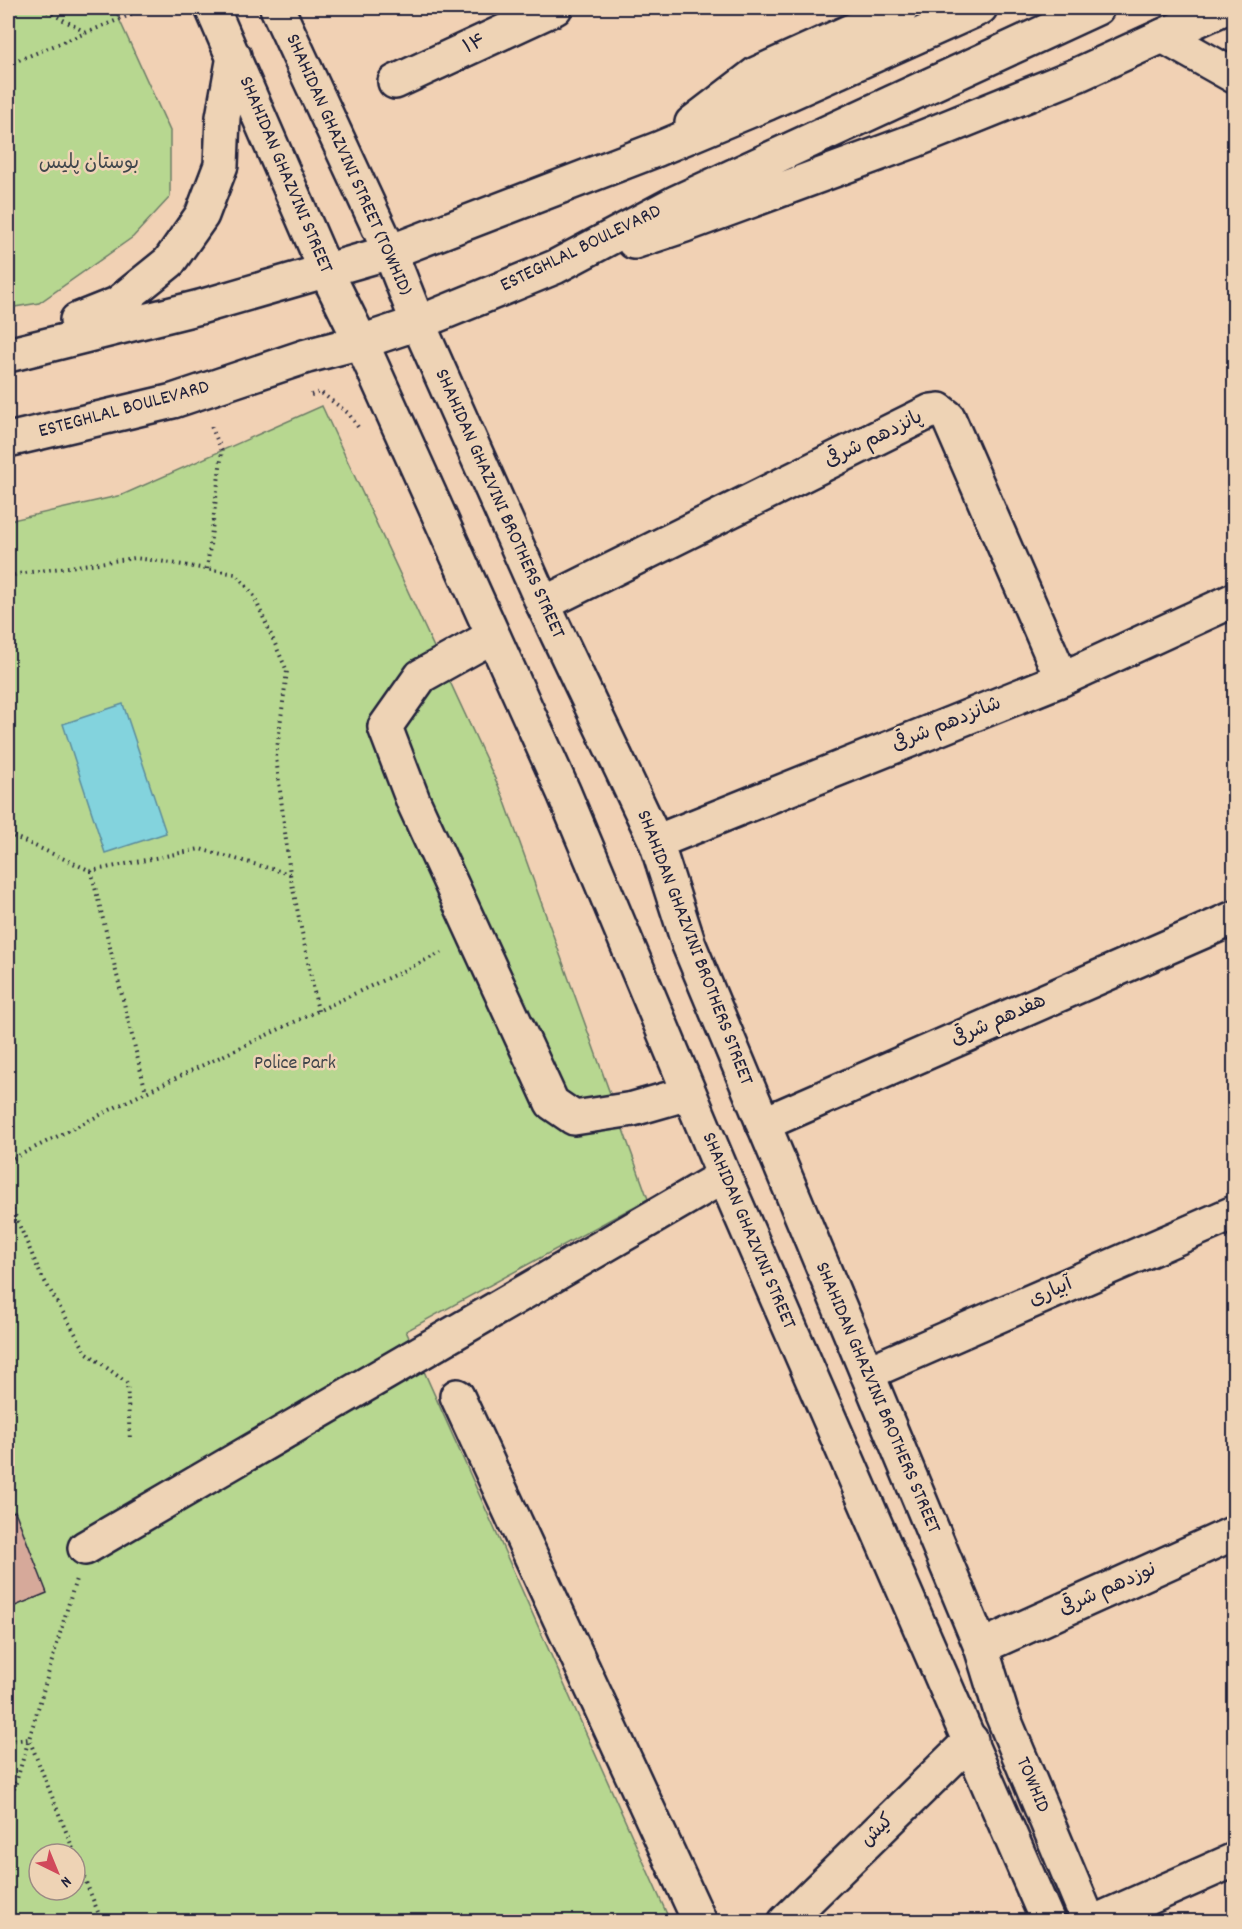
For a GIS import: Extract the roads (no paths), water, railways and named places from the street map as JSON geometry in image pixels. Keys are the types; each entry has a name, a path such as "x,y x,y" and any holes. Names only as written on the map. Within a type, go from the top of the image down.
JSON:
{"main road":[{"name":"SHAHIDAN GHAZVINI STREET","path":"212,8 326,272 361,342"},
{"name":"SHAHIDAN GHAZVINI STREET (TOWHID)","path":"277,8 390,252 418,323"},
{"name":"۱۴","path":"395,82 555,8"},
{"path":"658,149 756,74 902,8"},
{"path":"8,355 200,307 390,252 658,149 768,103 980,8"},
{"name":"ESTEGHLAL BOULEVARD","path":"8,440 173,401 307,356 361,342 418,323 555,267 675,203 1097,8"},
{"path":"555,267 684,225 916,140 1077,75 1224,8"},
{"path":"1163,36 1234,76"},
{"path":"8,348 117,304 169,262 202,215 220,165 223,117 234,56"},
{"name":"SHAHIDAN GHAZVINI BROTHERS STREET","path":"418,323 543,604 656,842 689,945 981,1647"},
{"path":"361,342 494,636 421,676 385,727 414,803 552,1103 574,1118 633,1109 689,1093"},
{"name":"پانزدهم شرقی","path":"543,604 931,411 939,410 948,417 1062,679"},
{"name":"شانزدهم شرقی","path":"656,842 1062,679 1234,600"},
{"name":"SHAHIDAN GHAZVINI STREET","path":"494,636 564,793 724,1176 936,1668"},
{"name":"هفدهم شرقی","path":"764,1124 1234,918"},
{"path":"85,1548 724,1176"},
{"name":"آبیاری","path":"867,1373 1234,1213"},
{"path":"457,1396 700,1922"},
{"name":"نوزدهم شرقی","path":"936,1668 1234,1533"},
{"name":"TOWHID","path":"981,1647 1001,1712 1089,1922"},
{"name":"TOWHID","path":"936,1668 971,1740 1048,1922"},
{"name":"کیش","path":"785,1922 1001,1712"},
{"path":"1094,1922 1234,1860"}],"water":[{"path":"123,704 166,833 105,853 63,724"}],"park label":[{"name":"بوستان پلیس","path":"89,164"},
{"name":"Police Park","path":"295,1064"}]}
